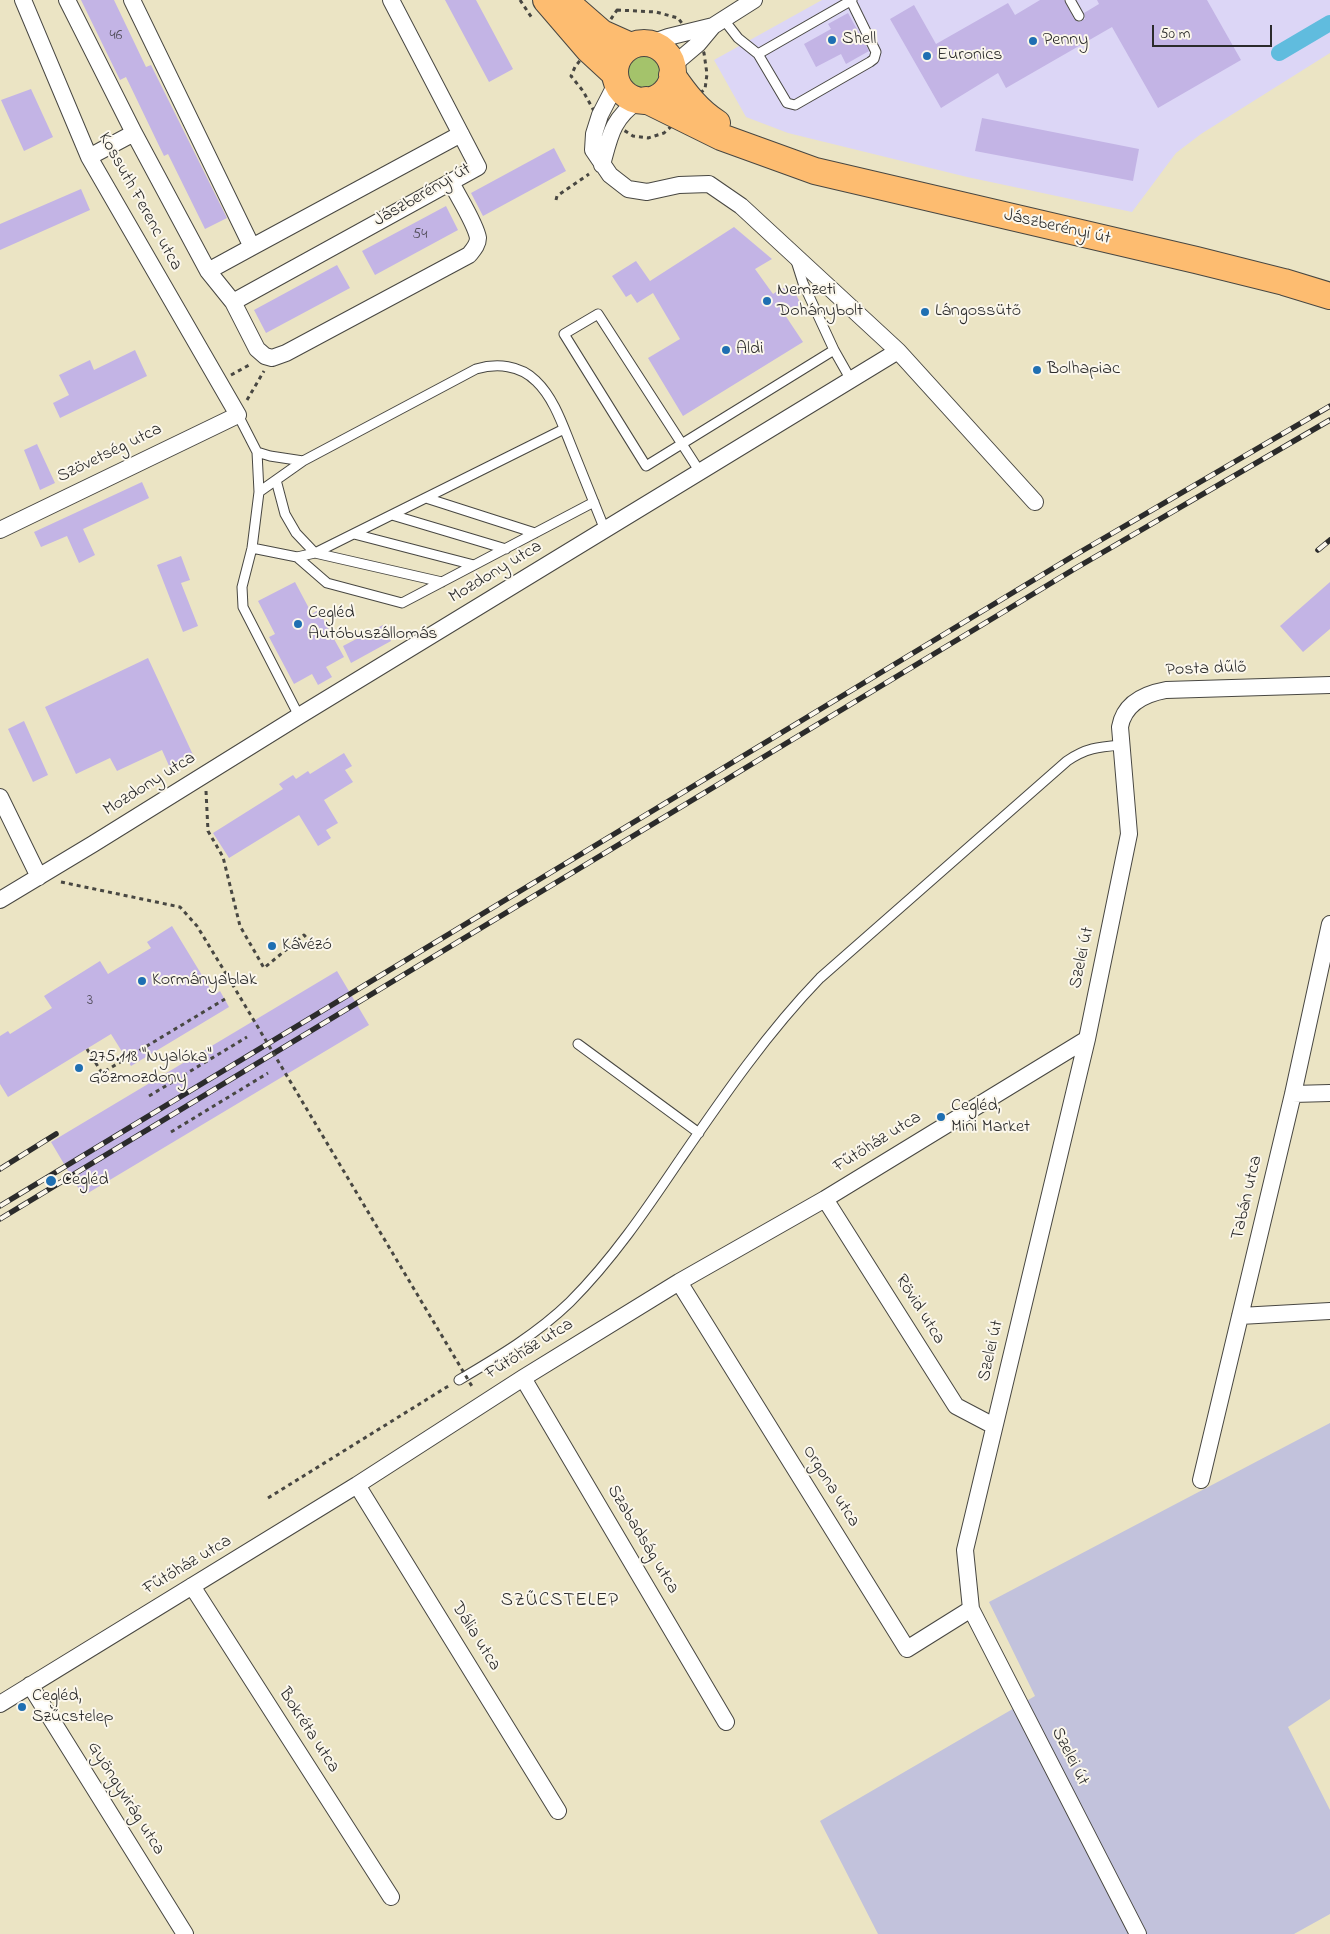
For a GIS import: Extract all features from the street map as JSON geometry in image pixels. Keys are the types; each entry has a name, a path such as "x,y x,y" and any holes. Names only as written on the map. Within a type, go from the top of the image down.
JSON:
{"main road":[{"path":"546,0 616,78 625,94 642,100 656,98 665,91 672,71 664,52 657,47 640,45 602,33 564,0"},
{"path":"616,78 619,58 640,45"},
{"name":"Jászberényi út","path":"672,71 692,102 706,116 733,134 783,160"},
{"name":"Jászberényi út","path":"642,100 665,108 722,137 815,171 1196,260 1284,282 1330,296"}],"street":[{"name":"Kossuth Ferenc utca","path":"23,0 89,157 238,414"},
{"name":"Kossuth Ferenc utca","path":"67,0 134,133 208,271 233,302"},
{"path":"132,0 252,247"},
{"name":"Jászberényi út","path":"233,302 478,167 391,0"},
{"path":"672,71 719,23 754,0"},
{"path":"640,45 719,23"},
{"path":"616,78 600,115 594,134 593,150 610,175 628,188 647,192 679,185 709,184 741,206 898,351 1035,502"},
{"path":"602,165 614,124 625,110 642,100"},
{"path":"89,157 134,133"},
{"path":"208,271 461,134"},
{"path":"233,302 257,349 269,357 286,353 469,255 476,246 478,238 451,182"},
{"name":"Mozdony utca","path":"0,900 898,351"},
{"name":"Szövetség utca","path":"0,530 238,414"},
{"name":"Posta dűlő","path":"1121,745 1120,727 1122,717 1130,706 1153,693 1166,690 1330,686"},
{"name":"Szelei út","path":"1121,745 1129,834 1087,1039 965,1550 971,1609 1138,1934"},
{"path":"0,797 39,877"},
{"name":"Tabán utca","path":"1201,1480 1293,1094 1330,924"},
{"name":"Fűtőház utca","path":"0,1704 358,1485 523,1378 679,1282 825,1199 1087,1039"},
{"path":"1293,1094 1330,1092"},
{"name":"Rövid utca","path":"825,1199 956,1406 994,1426"},
{"name":"Orgona utca","path":"679,1282 907,1650 971,1609"},
{"path":"1240,1316 1330,1311"},
{"name":"Szabadság utca","path":"523,1378 726,1722"},
{"name":"Dália utca","path":"358,1485 558,1811"},
{"name":"Bokréta utca","path":"192,1586 391,1897"},
{"name":"Gyöngyvirág utca","path":"30,1685 185,1934"}],"lane":[{"path":"719,23 758,54 787,103 795,105 870,62 874,59 876,52 851,0 758,54"},
{"path":"1070,0 1078,16"},
{"path":"795,256 803,283 834,350 851,380"},
{"path":"700,472 682,444 598,314 564,334 646,466 682,444 834,350"},
{"path":"259,492 303,461 476,369 490,365 505,366 520,370 535,380 547,393 564,429 605,530"},
{"path":"238,414 257,452 259,492 252,548 242,587 243,606 299,716"},
{"path":"252,548 297,556 315,553 564,429"},
{"path":"257,452 303,461"},
{"path":"276,480 285,514 296,532 315,553 442,582"},
{"path":"426,498 535,534"},
{"path":"297,556 328,583 402,603 594,502"},
{"path":"392,515 506,549"},
{"path":"354,534 474,565"},
{"path":"459,1380 518,1345 553,1317 584,1287 645,1212 770,1034 803,996 832,967 1067,761 1080,752 1092,748 1121,745"},
{"path":"578,1044 699,1133"}],"path":[{"path":"607,26 617,10 656,12 678,18 684,24"},
{"path":"696,97 705,89 707,74 704,53"},
{"path":"583,58 575,67 571,76 583,91 594,111"},
{"path":"622,129 633,136 648,138 664,133 674,124"},
{"path":"556,200 557,196 602,165"},
{"path":"219,382 269,357"},
{"path":"238,414 269,357"},
{"path":"205,774 208,831 223,856 240,926 264,968 304,935 316,948"},
{"path":"39,877 180,907 197,926 473,1388"},
{"path":"87,1049 102,1073 225,999"},
{"path":"150,1096 246,1037"},
{"path":"171,1132 268,1073"},
{"path":"268,1498 459,1380"}],"shaded area":[{"path":"822,0 1330,0 1330,53 1201,134 1176,153 1132,212 967,177 788,133 746,117 714,60"},
{"path":"1330,1423 1330,1699 1288,1727 1330,1810 1330,1914 1294,1934 878,1934 820,1821 1035,1696 989,1602"}],"green space":[{"path":"647,52 654,55 660,61 663,72 662,80 654,89 647,92 639,92 632,89 624,80 623,68 626,61 635,53"}],"building":[{"path":"81,0 114,0 146,67 151,65 227,218 205,229 168,154 164,156 126,77 120,80"},
{"path":"445,0 476,0 513,69 489,82"},
{"path":"1040,0 1064,0 1074,19 1079,22 1085,19 1084,13 1099,4 1097,0 1207,0 1241,60 1158,108 1112,27 1006,88 998,73 941,108 890,19 914,5 936,44 1008,3 1015,15"},
{"path":"848,13 869,51 846,64 841,54 816,67 804,44 831,29 828,24"},
{"path":"31,89 53,137 24,151 1,100"},
{"path":"982,118 1139,149 1133,181 975,151"},
{"path":"554,148 566,171 483,216 471,193"},
{"path":"81,189 90,210 0,250 0,224"},
{"path":"446,206 458,230 375,275 362,251"},
{"path":"734,227 772,259 755,269 773,294 782,288 793,289 801,304 785,315 803,342 683,416 648,358 680,339 653,293 637,303 631,294 626,297 612,276 636,261 650,281"},
{"path":"337,265 350,288 266,333 254,310"},
{"path":"135,350 147,376 60,418 53,403 69,395 59,375 90,360 94,370"},
{"path":"37,444 55,483 40,490 24,450"},
{"path":"142,482 149,498 83,529 95,555 79,563 67,536 41,547 34,532"},
{"path":"181,556 190,580 181,583 198,626 183,632 157,565"},
{"name":"Cegléd Autóbuszállomás","path":"295,582 312,614 318,610 344,657 326,667 332,677 318,685 312,674 294,684 269,637 275,634 258,601"},
{"path":"1330,582 1330,629 1303,652 1280,626"},
{"path":"383,625 391,641 351,663 343,646"},
{"path":"148,658 194,757 170,768 162,750 117,771 110,758 76,774 45,707"},
{"path":"24,721 48,775 33,782 8,729"},
{"path":"344,753 352,766 345,770 353,782 324,800 338,823 326,830 331,838 318,846 299,815 229,858 213,833 283,789 279,784 293,775 296,779 308,771 310,774"},
{"path":"172,926 214,995 220,991 229,1007 131,1066 111,1034 8,1097 0,1084 0,1036 8,1031 10,1034 52,1008 44,996 100,961 108,974 151,948 147,942"},
{"path":"337,971 369,1025 83,1196 51,1142"}],"waterway":[{"path":"1279,53 1330,23"}],"railway":[{"path":"0,1206 1070,558 1330,406"},
{"path":"0,1219 1076,568 1330,420"},
{"path":"1318,550 1330,540"},
{"path":"0,1169 56,1134"}],"place":[{"name":"Shell","path":"832,40"},
{"name":"Penny","path":"1033,41"},
{"name":"Euronics","path":"927,56"},
{"name":"Nemzeti Dohánybolt","path":"767,301"},
{"name":"Lángossütő","path":"925,312"},
{"name":"Aldi","path":"726,350"},
{"name":"Bolhapiac","path":"1037,370"},
{"name":"Cegléd Autóbuszállomás","path":"298,624"},
{"name":"Kávézó","path":"272,946"},
{"name":"Kormányablak","path":"142,981"},
{"name":"275.118 \"Nyalóka\" Gőzmozdony","path":"79,1068"},
{"name":"Cegléd, Mini Market","path":"941,1117"},
{"name":"Cegléd","path":"51,1181"},
{"name":"Cegléd, Szűcstelep","path":"22,1707"}],"district":[{"name":"SZŰCSTELEP","path":"560,1602"}]}
